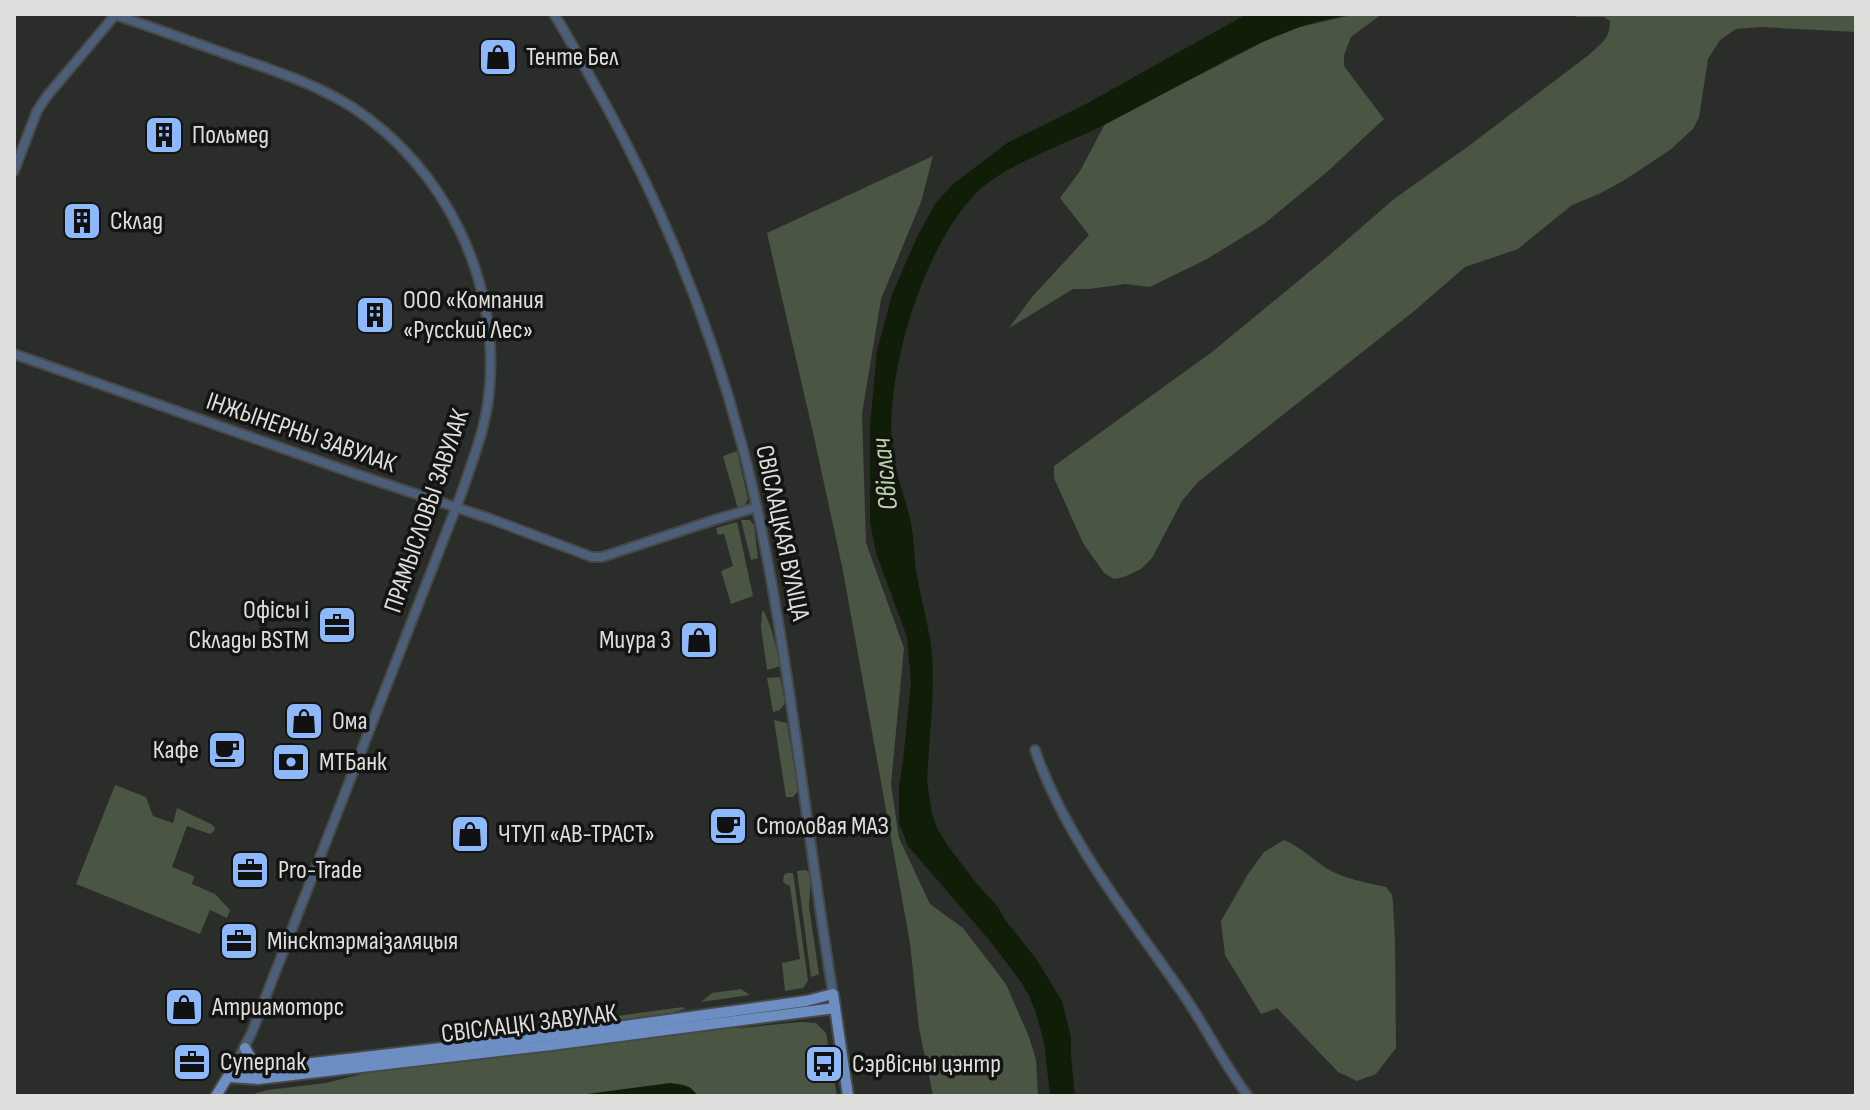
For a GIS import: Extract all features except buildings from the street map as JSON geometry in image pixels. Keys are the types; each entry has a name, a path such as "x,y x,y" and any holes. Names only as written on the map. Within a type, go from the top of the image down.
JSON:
{"main road":[{"name":"СВІСЛАЦКАЯ ВУЛІЦА","path":"833,994 848,1096"},
{"name":"СВІСЛАЦКІ ЗАВУЛАК","path":"235,1065 254,1070 595,1030 806,1001 833,994"},
{"name":"СВІСЛАЦКІ ЗАВУЛАК","path":"229,1077 258,1079 835,1008"},
{"path":"245,1048 251,1059 264,1069"},
{"name":"ПРАМЫСЛОВЫ ЗАВУЛАК","path":"216,1096 235,1065"}],"street":[{"path":"14,171 42,104 116,14"},
{"name":"ПРАМЫСЛОВЫ ЗАВУЛАК","path":"116,14 310,85 349,105 398,144 432,183 469,251 485,303 490,339 489,393 482,432 456,508 245,1048 235,1065"},
{"name":"СВІСЛАЦКАЯ ВУЛІЦА","path":"554,14 623,137 677,249 717,358 742,444 776,601 833,994"},
{"name":"ІНЖЫНЕРНЫ ЗАВУЛАК","path":"14,354 583,555 602,557 757,507"},
{"path":"1035,750 1058,806 1078,840 1192,1007 1248,1096"}],"shaded area":[{"path":"1356,14 1382,14 1351,37 1344,55 1344,66 1384,119 1327,172 1264,224 1207,259 1150,287 1125,284 1073,289 1009,328 1032,297 1089,235 1060,198 1080,171 1105,124 1265,41 1300,27"},
{"path":"1577,14 1826,14 1856,16 1856,32 1761,27 1736,29 1720,40 1708,59 1699,117 1693,129 1670,150 1623,181 1572,205 1518,249 1465,267 1413,312 1198,482 1182,501 1152,558 1141,569 1114,579 1104,573 1083,543 1054,478 1054,466 1212,352 1394,199 1590,54 1607,36 1610,21 1604,17 1575,17"},
{"path":"933,156 921,202 881,299 862,414 866,543 904,648 891,784 899,838 930,904 963,928 1006,984 1036,1060 1038,1096 933,1096 919,1028 910,943 843,571 767,233"},
{"path":"737,451 748,499 744,507 738,509 723,456"},
{"path":"741,520 750,520 754,525 758,558 751,560"},
{"path":"737,522 753,596 731,604 721,571 733,566 724,534 718,535 716,528"},
{"path":"764,611 781,666 767,670 761,627"},
{"path":"780,677 785,703 780,710 773,712 767,678"},
{"path":"774,720 787,723 798,791 793,797 786,797"},
{"path":"115,785 146,797 153,816 173,823 177,808 215,828 210,834 187,826 172,867 192,875 192,884 215,894 230,910 227,918 210,910 200,934 76,884"},
{"path":"1284,840 1333,872 1386,887 1392,895 1396,1048 1376,1074 1357,1081 1338,1072 1277,1008 1261,1014 1225,955 1221,921 1264,852"},
{"path":"806,870 811,875 809,907 819,974 811,977 797,871"},
{"path":"787,873 793,873 808,981 803,988 785,991 782,963 800,959 790,886 783,881"},
{"path":"741,989 750,995 701,1002 712,993"},
{"path":"685,1009 661,1016 617,1022 610,1017"},
{"path":"816,1023 826,1033 837,1096 247,1096 267,1090 326,1083 374,1071 713,1028"}],"water":[{"name":"Свіслач","path":"1247,14 1356,14 1309,24 1258,44 1108,123 1012,168 984,186 963,208 927,272 913,309 894,386 891,422 893,453 911,523 916,571 932,654 927,781 932,814 948,846 1037,960 1062,1001 1071,1037 1075,1096 1050,1096 1044,1042 1029,996 990,941 908,846 899,823 899,786 911,683 907,637 876,553 870,522 870,426 877,351 892,294 918,235 935,204 952,185 1007,143 1084,105"},
{"path":"670,1083 689,1087 697,1096 572,1096"}],"place":[{"name":"Тенте Бел","path":"498,57"},
{"name":"Польмед","path":"164,135"},
{"name":"Склад","path":"82,221"},
{"name":"ООО «Компания «Русский Лес»","path":"375,315"},
{"name":"Офісы і Склады BSTM","path":"337,625"},
{"name":"Миура 3","path":"699,640"},
{"name":"Ома","path":"304,721"},
{"name":"Кафе","path":"227,750"},
{"name":"МТБанк","path":"291,762"},
{"name":"Столовая МАЗ","path":"728,826"},
{"name":"ЧТУП «АВ-ТРАСТ»","path":"470,834"},
{"name":"Pro-Trade","path":"250,870"},
{"name":"Мінсктэрмаізаляцыя","path":"239,941"},
{"name":"Атриамоторс","path":"184,1007"},
{"name":"Суперпак","path":"192,1062"},
{"name":"Сэрвісны цэнтр","path":"824,1064"}]}
